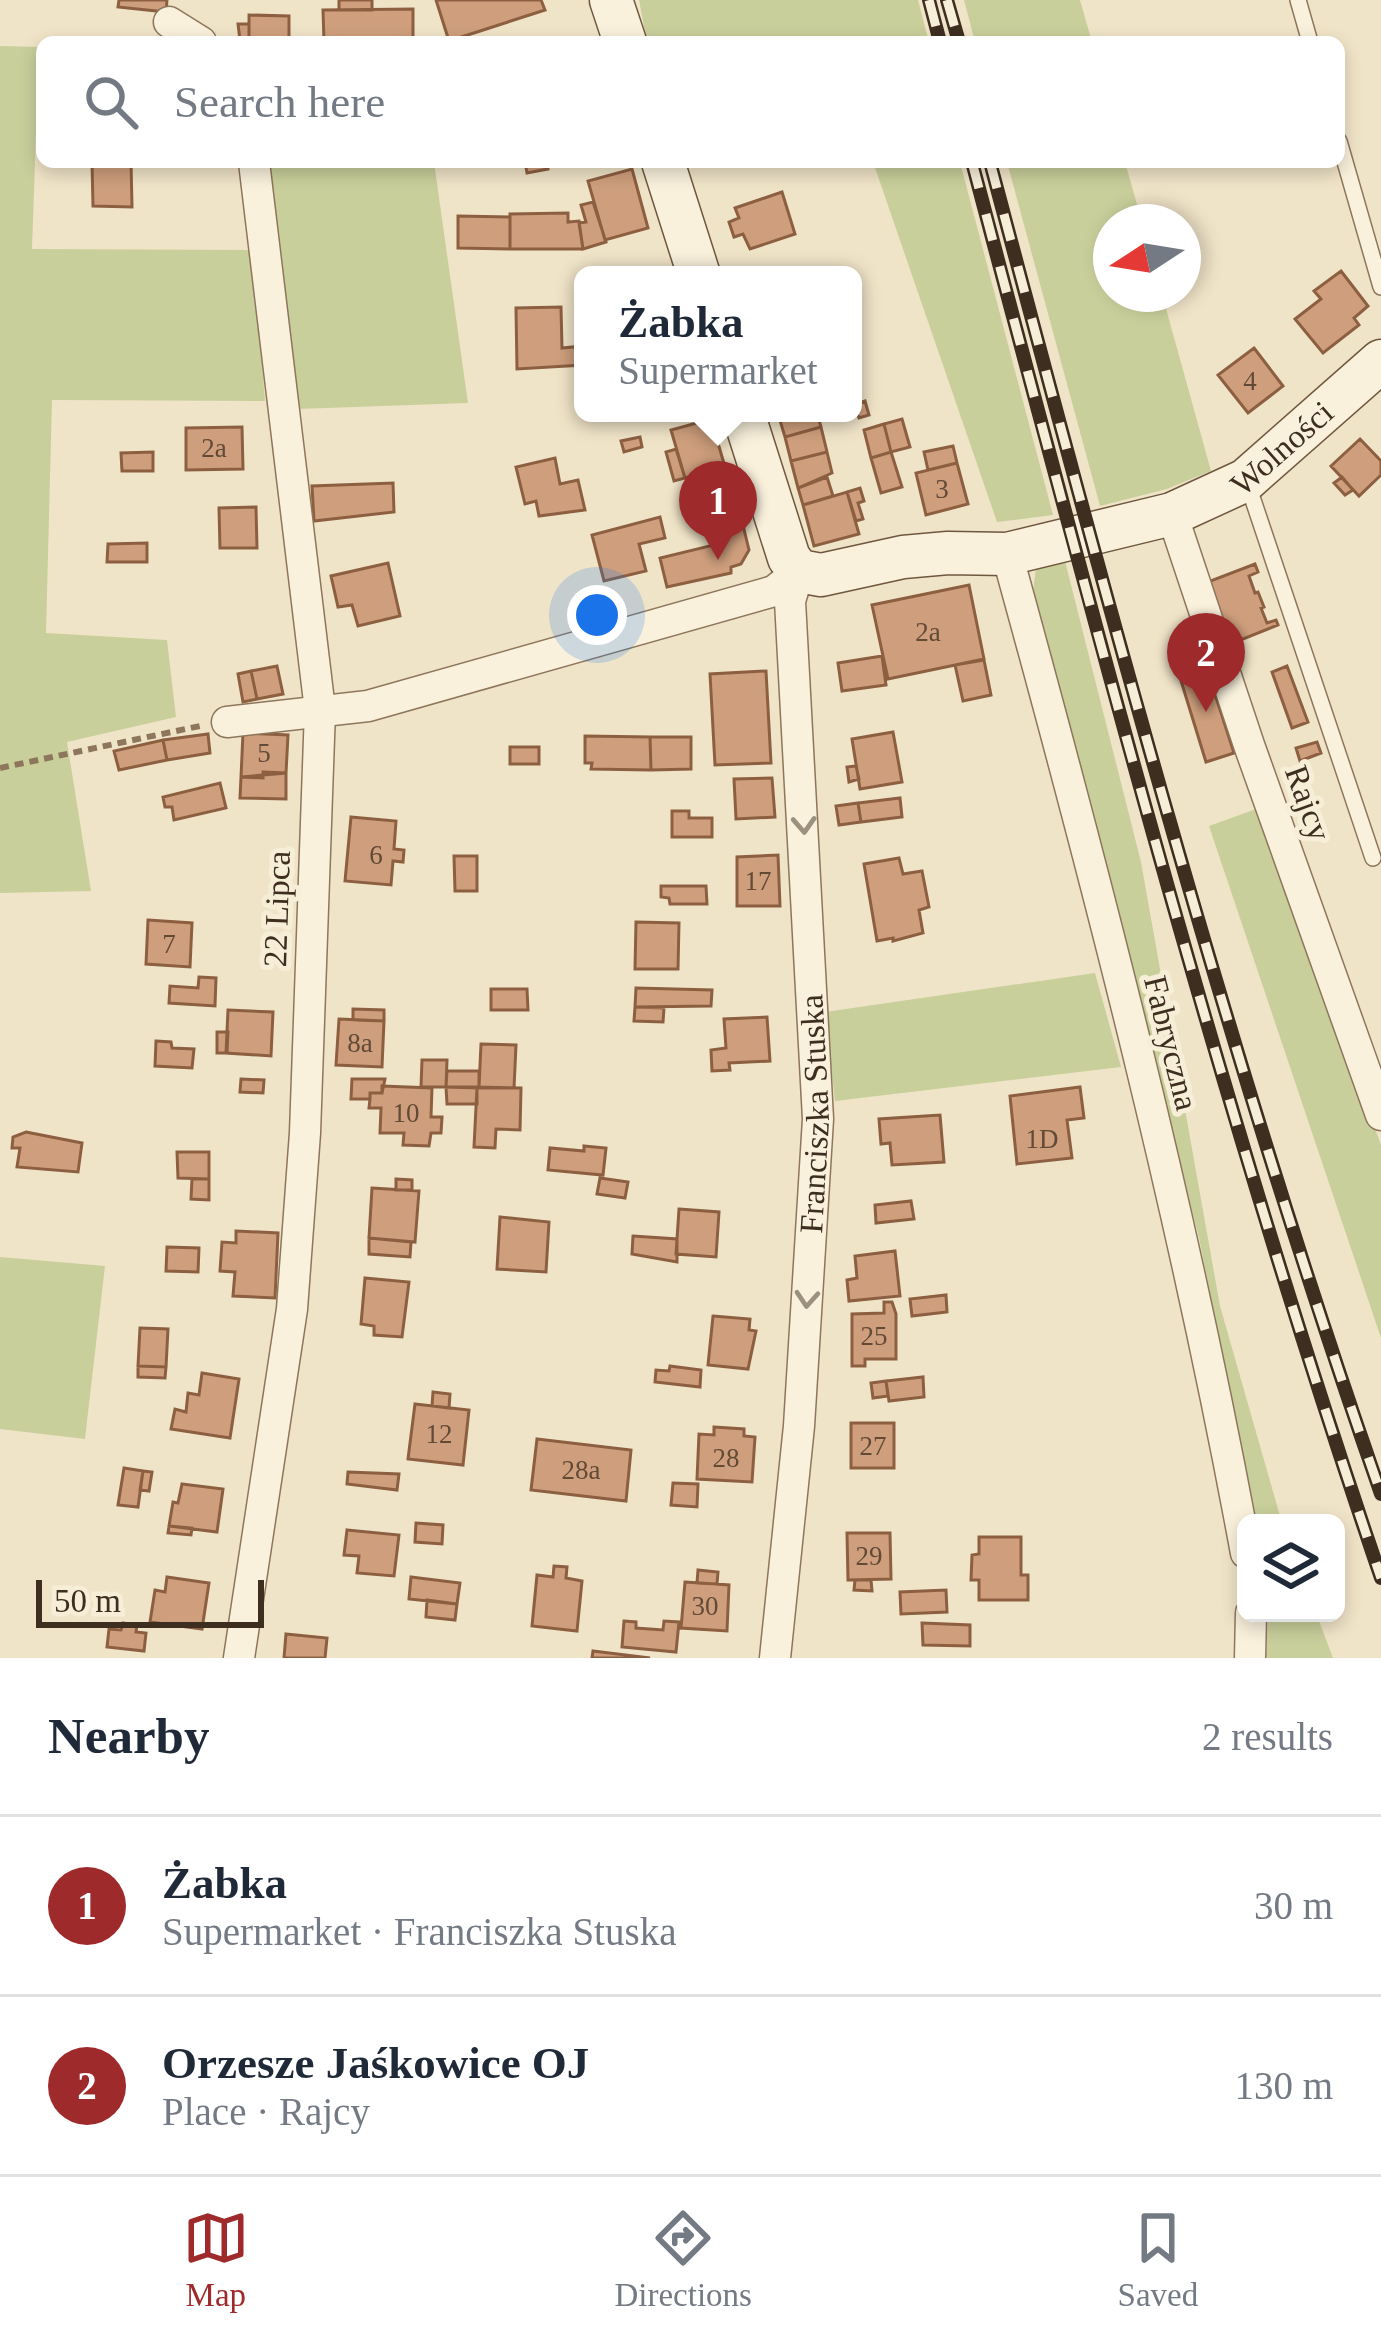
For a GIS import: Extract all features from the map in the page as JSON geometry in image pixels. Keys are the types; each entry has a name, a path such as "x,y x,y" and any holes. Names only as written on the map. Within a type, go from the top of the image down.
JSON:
{"street":[{"path":"611,0 623,36"},
{"path":"169,22 191,36"},
{"name":"22 Lipca","path":"239,1658 292,1309 305,1133 320,710 255,168"},
{"path":"665,168 696,266"},
{"name":"Wolności","path":"799,572 821,574 949,553 1007,554 1172,514 1246,480 1378,371"},
{"path":"227,722 368,706 785,585 799,572 789,559 746,422"},
{"name":"Rajcy","path":"1172,514 1381,1115"},
{"name":"Fabryczna","path":"1007,554 1177,1217 1239,1514"},
{"name":"Franciszka Stuska","path":"775,1658 799,1426 818,1119 790,601 799,572"},
{"path":"1250,1658 1251,1622"}],"lane":[{"path":"1298,0 1308,36"},
{"path":"1345,162 1381,287"},
{"path":"1246,480 1373,857"}],"path":[{"path":"0,768 227,722"}],"green space":[{"path":"639,0 918,0 927,36 646,36"},
{"path":"964,0 1080,0 1090,36 973,36"},
{"path":"0,46 36,47 32,249 253,250 265,401 52,400 46,633 167,640 176,717 67,742 91,891 0,893"},
{"path":"269,168 435,168 468,403 298,409"},
{"path":"875,168 962,168 1053,515 997,522"},
{"path":"1009,168 1127,168 1137,204 1093,204 1093,312 1167,312 1211,471 1167,489 1100,506"},
{"path":"1064,557 1141,862 1220,1306 1279,1514 1255,1514 1199,1238 1033,592 1036,567"},
{"path":"1259,808 1381,1145 1381,1338 1209,826"},
{"path":"1095,973 1121,1067 835,1101 825,1012"},
{"path":"0,1257 105,1266 85,1439 0,1429"},
{"path":"1268,1622 1319,1622 1333,1658 1266,1658"}],"building":[{"path":"119,0 167,0 166,12 118,7"},
{"path":"339,0 372,0 372,10 339,10"},
{"path":"436,0 541,0 545,10 464,36 447,36"},
{"path":"413,9 413,36 324,36 323,10"},
{"path":"249,15 289,16 289,36 249,36"},
{"path":"238,24 249,24 249,36 240,36"},
{"path":"92,168 131,168 132,207 93,206"},
{"path":"632,169 648,228 605,240 588,181"},
{"path":"782,192 795,234 750,249 743,234 734,237 729,222 739,218 735,208"},
{"path":"593,202 606,242 583,249 579,223 586,222 581,205"},
{"path":"568,213 568,222 579,221 583,249 510,249 510,214"},
{"path":"458,216 510,217 510,249 458,248"},
{"path":"1341,271 1368,306 1354,318 1359,325 1323,353 1295,319 1321,299 1314,291"},
{"path":"561,307 562,348 574,347 574,366 517,369 516,308"},
{"path":"1254,348 1283,386 1248,413 1218,375"},
{"path":"902,419 910,447 891,452 884,424"},
{"path":"712,422 725,467 685,478 671,430"},
{"path":"780,422 820,422 821,427 785,437"},
{"path":"884,424 891,452 871,458 864,430"},
{"path":"242,427 243,469 186,470 186,428"},
{"path":"821,427 827,452 791,461 785,437"},
{"path":"640,437 642,447 624,452 621,441"},
{"path":"1360,439 1381,461 1381,475 1359,496 1331,466"},
{"path":"953,446 957,463 928,470 924,452"},
{"path":"676,449 685,478 674,481 666,452"},
{"path":"153,452 153,471 122,471 121,453"},
{"path":"827,452 832,473 798,488 791,461"},
{"path":"891,452 902,487 881,493 871,458"},
{"path":"555,458 560,484 578,480 585,510 539,516 536,501 525,504 516,467"},
{"path":"957,463 968,504 926,515 916,473"},
{"path":"827,477 833,496 803,505 798,488"},
{"path":"1342,477 1353,490 1345,495 1334,483"},
{"path":"393,483 394,512 314,521 312,486"},
{"path":"860,488 863,519 856,521 847,492"},
{"path":"847,492 859,534 814,546 803,505"},
{"path":"256,507 257,548 220,548 219,508"},
{"path":"660,517 665,538 639,544 646,571 604,581 592,535"},
{"path":"741,517 749,550 741,564 731,567 731,573 667,587 660,558 714,545 710,525"},
{"path":"147,543 147,562 107,562 108,544"},
{"path":"388,563 400,616 358,626 352,605 338,607 331,576"},
{"path":"1255,564 1258,572 1249,576 1255,593 1267,623 1276,620 1278,625 1228,645 1205,583"},
{"path":"969,585 984,659 888,679 872,605"},
{"path":"882,656 886,685 842,691 838,663"},
{"path":"984,660 991,695 963,701 955,665"},
{"path":"1205,663 1234,753 1206,762 1178,671"},
{"path":"277,666 283,694 257,699 251,671"},
{"path":"1287,666 1308,722 1292,728 1272,672"},
{"path":"251,671 257,699 243,702 238,674"},
{"path":"766,671 771,763 715,765 710,674"},
{"path":"893,732 902,782 860,789 852,739"},
{"path":"243,733 288,735 286,773 241,777"},
{"path":"208,734 210,753 167,760 163,740"},
{"path":"585,736 650,737 651,770 591,769 592,763 585,763"},
{"path":"650,737 691,737 691,769 651,770"},
{"path":"163,740 167,760 119,770 114,751"},
{"path":"1317,742 1321,753 1300,761 1296,748"},
{"path":"510,747 539,747 539,764 510,764"},
{"path":"856,766 859,779 849,782 847,767"},
{"path":"263,772 286,773 286,799 240,798 241,777 263,778"},
{"path":"772,778 775,817 736,819 734,779"},
{"path":"220,783 226,808 174,820 172,807 165,807 163,797"},
{"path":"900,798 902,817 861,822 858,803"},
{"path":"858,803 861,822 839,825 836,806"},
{"path":"672,811 689,811 689,818 712,818 712,837 672,837"},
{"path":"351,817 396,821 394,849 404,850 403,862 393,861 391,885 345,881"},
{"path":"778,855 780,906 737,906 737,857"},
{"path":"454,856 477,856 477,891 455,891"},
{"path":"899,858 903,874 922,871 929,907 919,910 923,933 877,941 864,864"},
{"path":"661,886 706,886 707,904 670,904 669,898 661,897"},
{"path":"148,920 192,923 190,967 146,964"},
{"path":"636,922 679,923 678,969 635,969"},
{"path":"199,977 216,978 215,1006 169,1003 170,986 198,988"},
{"path":"636,988 712,990 711,1006 635,1007"},
{"path":"491,989 527,989 528,1010 491,1010"},
{"path":"635,1007 664,1008 663,1022 634,1021"},
{"path":"353,1009 384,1010 384,1021 353,1020"},
{"path":"228,1010 273,1012 271,1056 226,1053"},
{"path":"767,1017 770,1061 729,1063 730,1070 712,1071 711,1050 726,1048 724,1019"},
{"path":"339,1019 384,1021 382,1067 336,1065"},
{"path":"217,1032 228,1032 227,1053 217,1053"},
{"path":"156,1041 194,1049 192,1068 155,1066"},
{"path":"481,1044 516,1045 514,1088 479,1088"},
{"path":"422,1060 447,1060 446,1087 421,1087"},
{"path":"447,1071 479,1071 479,1088 446,1087"},
{"path":"241,1079 264,1080 263,1093 240,1092"},
{"path":"352,1079 385,1079 382,1093 370,1093 370,1099 351,1099"},
{"path":"382,1086 432,1088 431,1117 442,1117 441,1133 431,1133 429,1146 403,1145 404,1133 380,1133 381,1108 369,1108 370,1093 382,1093"},
{"path":"446,1087 477,1087 477,1104 447,1104"},
{"path":"477,1087 521,1088 520,1130 496,1129 495,1148 474,1147"},
{"path":"1080,1087 1084,1118 1067,1120 1072,1158 1017,1164 1010,1096"},
{"path":"940,1115 944,1162 892,1165 890,1143 881,1144 879,1119"},
{"path":"26,1132 82,1143 78,1172 17,1167 20,1148 12,1148 13,1137"},
{"path":"584,1146 606,1148 603,1175 548,1170 550,1148 584,1151"},
{"path":"177,1152 209,1152 209,1179 178,1178"},
{"path":"600,1178 628,1182 625,1198 597,1194"},
{"path":"192,1179 209,1179 209,1200 191,1199"},
{"path":"396,1179 412,1180 412,1190 396,1190"},
{"path":"372,1188 419,1191 415,1242 369,1238"},
{"path":"911,1201 914,1219 876,1223 875,1205"},
{"path":"679,1209 719,1212 716,1257 676,1254"},
{"path":"500,1217 549,1222 546,1272 497,1269"},
{"path":"236,1231 278,1233 275,1298 233,1296 235,1272 220,1271 222,1242 236,1243"},
{"path":"633,1236 677,1239 677,1262 632,1254"},
{"path":"369,1238 411,1242 410,1257 369,1254"},
{"path":"167,1247 199,1248 198,1272 166,1271"},
{"path":"895,1251 900,1296 849,1301 847,1280 857,1278 855,1256"},
{"path":"365,1278 409,1282 402,1337 374,1335 374,1326 361,1324"},
{"path":"946,1295 947,1312 912,1316 910,1299"},
{"path":"884,1302 892,1302 896,1314 896,1359 865,1359 865,1366 852,1366 852,1314 884,1313"},
{"path":"713,1316 750,1319 749,1330 756,1331 748,1369 708,1365"},
{"path":"140,1328 168,1329 166,1367 138,1366"},
{"path":"138,1366 166,1367 165,1378 138,1377"},
{"path":"670,1366 701,1370 700,1387 655,1382 656,1370 669,1371"},
{"path":"202,1373 239,1379 230,1438 171,1429 175,1409 186,1412 188,1393 199,1395"},
{"path":"923,1377 924,1397 889,1401 886,1381"},
{"path":"886,1381 888,1396 873,1398 871,1383"},
{"path":"433,1392 450,1394 449,1408 432,1406"},
{"path":"415,1404 469,1410 463,1465 408,1459"},
{"path":"851,1423 894,1423 894,1468 851,1468"},
{"path":"714,1427 744,1429 744,1436 755,1437 752,1482 697,1479 699,1434 714,1435"},
{"path":"537,1439 631,1450 626,1501 531,1490"},
{"path":"124,1468 143,1471 138,1507 118,1505"},
{"path":"143,1471 152,1472 149,1491 140,1490"},
{"path":"348,1472 399,1474 397,1490 347,1484"},
{"path":"673,1483 698,1484 697,1507 671,1505"},
{"path":"182,1484 223,1489 217,1532 169,1526"},
{"path":"416,1523 443,1525 442,1544 415,1542"},
{"path":"169,1526 192,1528 191,1535 168,1533"},
{"path":"347,1530 399,1535 394,1576 357,1573 359,1556 344,1555"},
{"path":"847,1533 890,1533 891,1579 848,1580"},
{"path":"979,1537 1021,1537 1021,1575 1028,1575 1028,1600 979,1600 979,1580 971,1580"},
{"path":"554,1566 567,1567 566,1578 582,1581 577,1631 532,1626 537,1575 553,1577"},
{"path":"698,1570 718,1572 717,1584 697,1583"},
{"path":"167,1577 209,1583 202,1629 150,1622 155,1590 165,1592"},
{"path":"411,1577 460,1583 457,1604 409,1599"},
{"path":"855,1580 871,1580 872,1591 854,1590"},
{"path":"685,1582 729,1585 727,1631 681,1628"},
{"path":"946,1590 947,1612 901,1614 900,1592"},
{"path":"427,1600 457,1604 455,1620 426,1617"},
{"path":"624,1621 636,1622 636,1628 663,1630 664,1621 679,1622 676,1652 622,1647"},
{"path":"123,1623 137,1625 136,1632 146,1633 144,1651 107,1647 109,1629 121,1630"},
{"path":"922,1623 970,1625 970,1646 923,1645"},
{"path":"286,1634 327,1638 325,1658 284,1658"},
{"path":"593,1651 650,1658 592,1658"}],"railway":[{"path":"929,0 938,36"},
{"path":"947,0 957,36"},
{"path":"974,168 1215,1050 1381,1578"},
{"path":"992,168 1221,998 1381,1494"}],"place":[{"name":"Żabka","path":"718,560"},
{"name":"Orzesze Jaśkowice OJ","path":"1206,712"}]}
